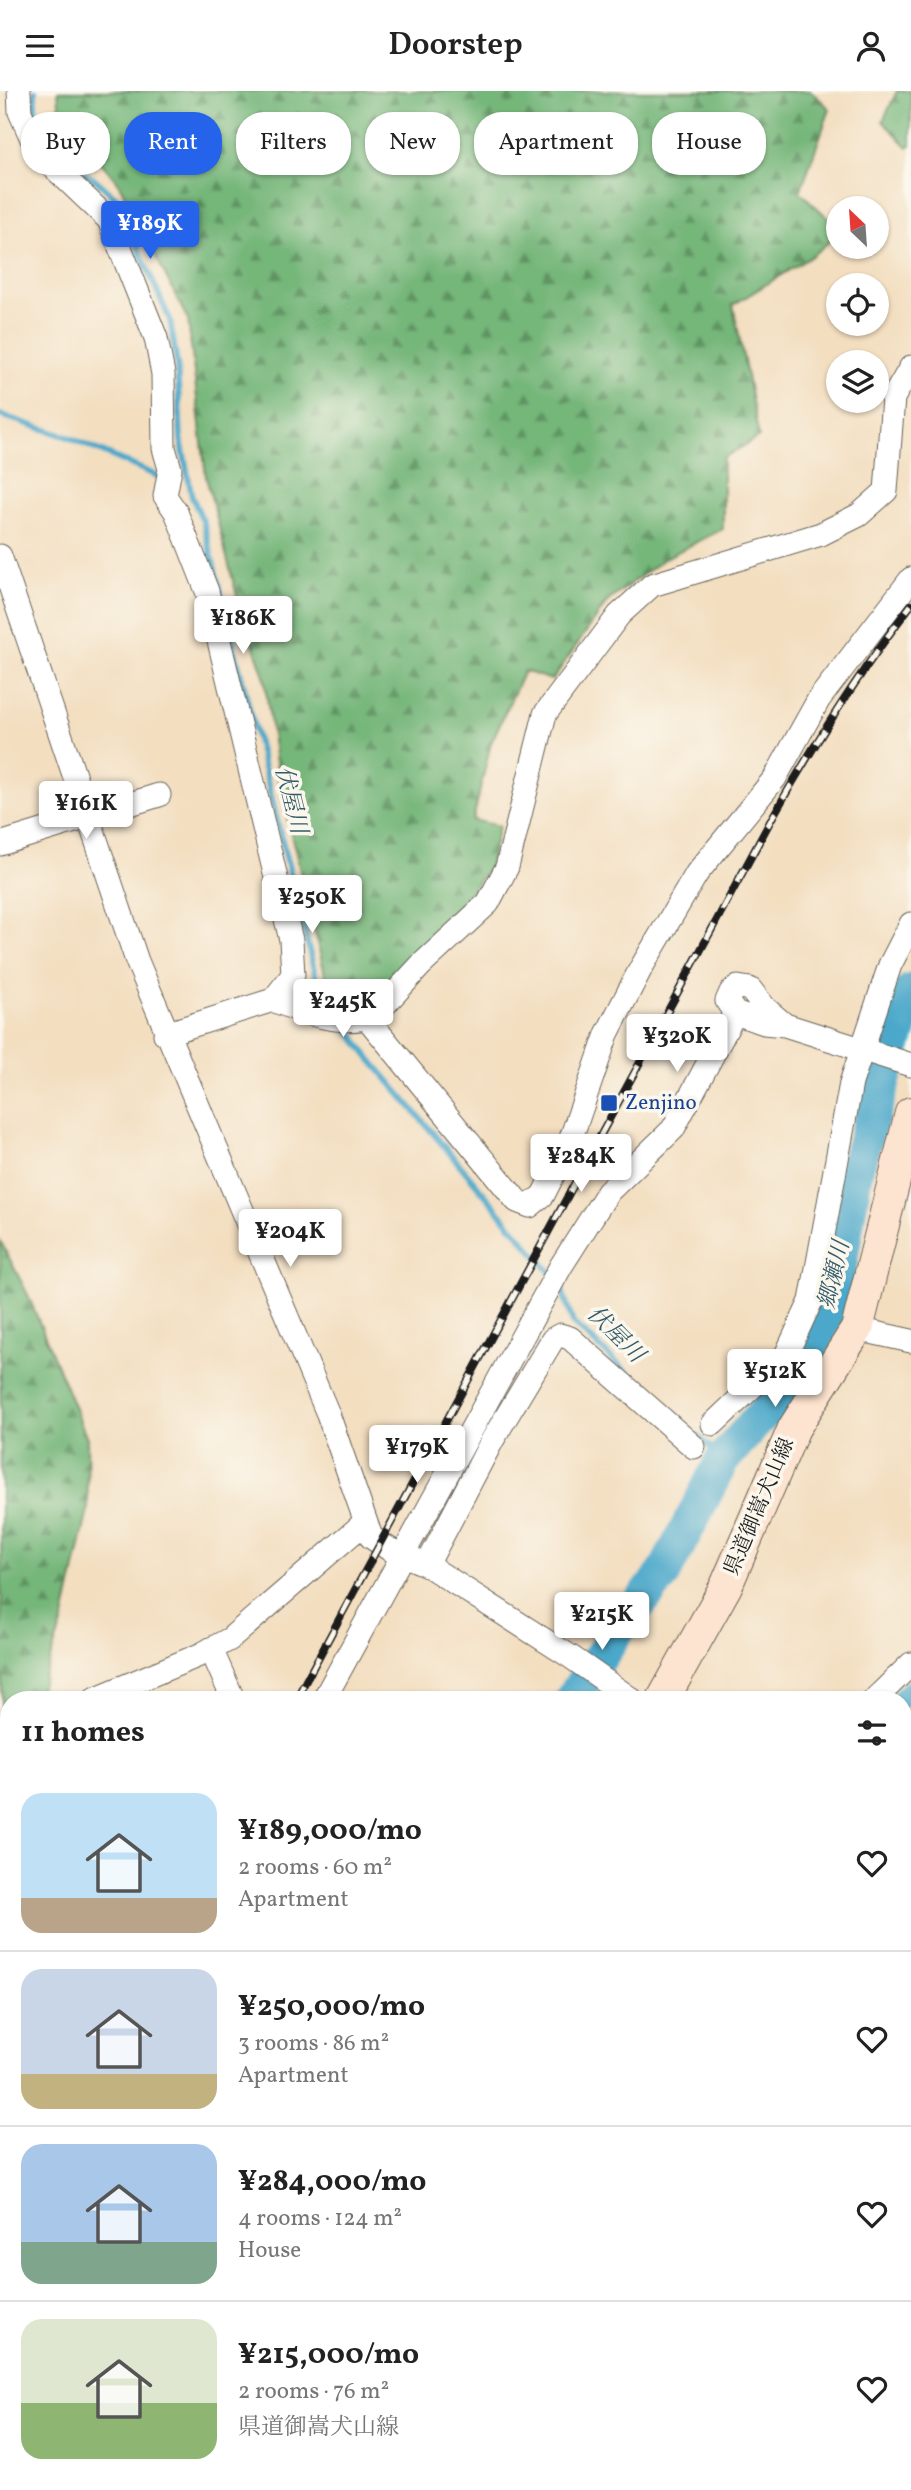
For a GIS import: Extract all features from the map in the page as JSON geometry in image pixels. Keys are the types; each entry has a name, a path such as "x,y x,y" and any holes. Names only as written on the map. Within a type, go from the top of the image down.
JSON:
{"main road":[{"name":"県道御嵩犬山線","path":"667,1691 726,1586 794,1428 857,1329 911,1113"}],"street":[{"path":"19,91 20,112 33,141 49,163 109,220 156,338 163,375 164,448 170,469 165,496 176,512 207,591 291,940 293,975 273,1000 165,1034"},
{"path":"273,1000 320,1017 367,1018 376,1014 421,965 488,902 507,867 545,714 619,615 652,585 789,545 821,534 859,515 886,491 893,398 911,367"},
{"path":"0,556 165,1034 328,1415 371,1537 381,1545 427,1565 621,1691"},
{"path":"367,1018 517,1201 530,1206 543,1195 569,1144 607,1034 641,968 696,873 775,778 820,699 911,579"},
{"path":"0,844 159,795"},
{"path":"713,1424 786,1355 811,1301 826,1207 860,1048 890,965 911,924"},
{"path":"328,1691 561,1266 607,1192 673,1129 735,1013 764,1023 785,1025 909,1065"},
{"path":"857,1329 911,1341"},
{"path":"427,1565 493,1439 553,1339 560,1335 570,1338 694,1447"},
{"path":"113,1691 230,1639 364,1523"},
{"path":"211,1649 229,1691"},
{"path":"883,1691 911,1664"}],"green space":[{"path":"58,91 811,91 830,109 800,192 826,216 826,244 733,305 759,437 723,458 723,529 665,558 608,601 552,680 524,671 491,743 473,820 499,826 489,868 425,947 366,1001 331,999 279,784 264,676 238,600 206,477 188,320 118,182 110,173 110,112 60,112"},
{"path":"897,91 911,91 911,145 908,147 883,121"},
{"path":"0,1240 28,1295 87,1438 88,1510 64,1618 39,1691 2,1691"}],"waterway":[{"name":"伏屋川","path":"35,91 35,112"},
{"name":"伏屋川","path":"87,175 116,198 170,320 177,364 181,439 192,497 203,521 318,986 337,1014"},
{"path":"0,415 68,437 164,479"},
{"name":"郷瀬川","path":"577,1691 620,1627 663,1575 723,1459 803,1369 834,1299 856,1169 911,991"},
{"name":"伏屋川","path":"345,1025 367,1055 551,1273"},
{"name":"伏屋川","path":"560,1284 573,1323 656,1399"},
{"name":"伏屋川","path":"698,1436 723,1459"}],"railway":[{"path":"300,1691 772,818 838,709 911,605"}],"place":[{"name":"Zenjino","path":"609,1103"}]}
